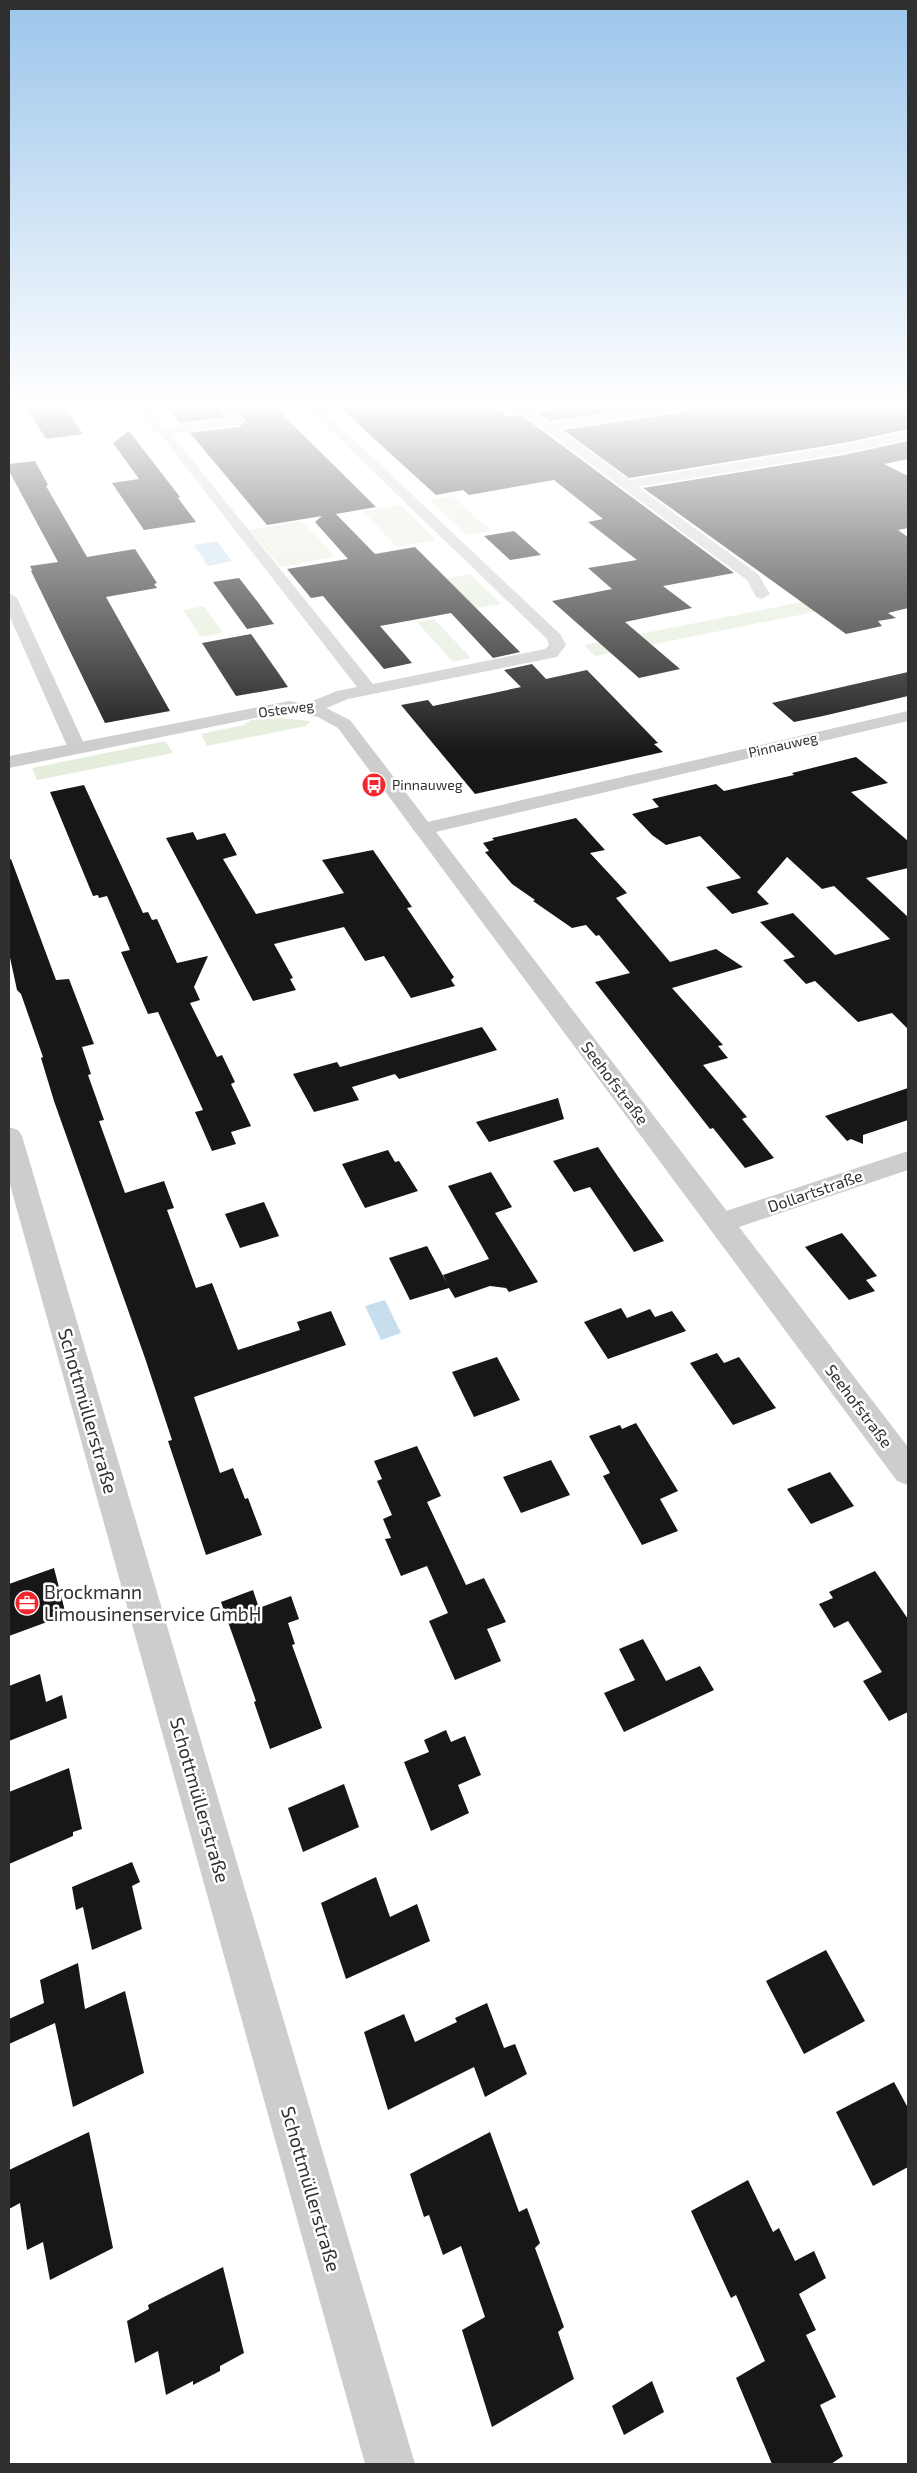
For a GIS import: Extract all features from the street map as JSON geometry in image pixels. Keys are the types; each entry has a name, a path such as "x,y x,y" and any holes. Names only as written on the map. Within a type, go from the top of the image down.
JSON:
{"street":[{"path":"234,521 368,689"},
{"name":"Osteweg","path":"9,762 289,706 312,708 343,695 368,689 551,653 558,646 554,637 432,521"},
{"path":"676,521 752,577 762,594"},
{"path":"9,598 77,748"},
{"name":"Seehofstraße","path":"312,708 336,718 344,724 908,1471"},
{"name":"Pinnauweg","path":"423,829 908,716"},
{"name":"Schottmüllerstraße","path":"9,1136 390,2464"},
{"name":"Dollartstraße","path":"721,1223 908,1160"}],"green space":[{"path":"301,521 335,557 281,567 249,530"},
{"path":"373,521 417,521 436,540 397,547"},
{"path":"452,521 480,521 491,531 467,535"},
{"path":"470,574 501,604 466,610 436,580"},
{"path":"908,581 908,593 595,656 584,645"},
{"path":"204,606 223,633 201,637 183,610"},
{"path":"434,619 471,658 453,662 417,622"},
{"path":"281,718 310,721 306,726 207,746 201,734 244,725 251,720"},
{"path":"165,741 173,753 37,780 32,768"}],"water":[{"path":"217,541 232,561 208,566 194,545"},
{"path":"385,1300 401,1333 381,1340 365,1306"}],"building":[{"path":"36,521 66,521 87,557 135,549 157,583 154,584 157,588 106,597 170,711 105,723 31,571 30,566 58,562"},
{"path":"138,521 196,522 144,530"},
{"path":"264,521 289,521 267,525"},
{"path":"343,521 375,554 415,547 520,652 493,658 451,613 380,626 412,663 384,669 323,596 311,598 287,569 348,559 315,522"},
{"path":"664,521 734,573 663,586 692,608 625,622 680,669 639,678 552,601 612,589 588,568 637,560 588,522"},
{"path":"689,521 908,521 908,528 898,530 908,537 908,608 888,613 896,618 878,621 882,626 846,634"},
{"path":"514,531 541,555 510,560 484,536"},
{"path":"239,578 274,624 247,629 213,582"},
{"path":"251,634 288,687 236,696 202,643"},
{"path":"532,664 546,679 587,670 658,743 654,744 663,752 475,794 401,705 428,700 433,706 521,687 504,670"},
{"path":"908,672 908,696 823,716 794,722 772,703"},
{"path":"856,757 888,783 851,792 908,841 908,868 866,878 908,917 908,1029 892,1013 858,1022 815,981 806,984 783,960 795,957 760,922 793,913 835,955 890,939 834,886 822,889 787,857 757,892 769,904 732,914 706,887 741,878 700,836 666,845 652,835 632,814 659,807 652,799 716,784 724,791 794,775 792,773"},
{"path":"84,785 143,913 148,912 152,920 157,919 177,963 208,956 194,987 200,1000 190,1003 217,1057 222,1055 235,1082 231,1084 251,1126 231,1132 236,1144 212,1151 195,1112 203,1110 158,1012 148,1014 121,952 130,950 107,896 99,898 98,895 93,896 50,792"},
{"path":"576,818 605,850 590,853 627,893 616,898 670,962 716,949 743,967 672,988 723,1045 718,1046 728,1058 703,1065 747,1117 742,1119 774,1158 745,1168 713,1128 710,1129 595,982 630,973 599,935 596,936 586,925 572,928 533,901 535,900 512,884 485,852 489,851 483,843 494,840 492,838"},
{"path":"193,832 197,840 225,833 237,855 223,859 256,914 344,893 322,860 373,850 412,907 407,908 454,977 451,980 455,986 411,998 384,956 365,961 344,927 274,944 293,978 290,979 296,990 253,1001 166,838"},
{"path":"11,859 56,980 69,979 94,1044 82,1047 91,1074 88,1075 104,1120 99,1121 125,1193 164,1181 174,1208 167,1210 196,1288 212,1283 238,1350 300,1330 297,1322 331,1311 346,1345 194,1397 220,1473 233,1468 245,1499 248,1498 262,1535 206,1555 168,1441 172,1440 145,1358 54,1101 41,1058 43,1057 21,994 17,990 9,953 9,860"},
{"path":"482,1027 497,1050 399,1079 395,1074 352,1087 359,1100 314,1112 293,1074 337,1062 340,1067"},
{"path":"908,1088 908,1120 863,1135 863,1144 851,1139 847,1141 825,1116"},
{"path":"558,1098 564,1119 489,1142 476,1122"},
{"path":"598,1147 664,1241 634,1252 590,1187 574,1192 553,1161"},
{"path":"388,1150 395,1162 399,1161 418,1191 365,1208 342,1164"},
{"path":"491,1172 512,1207 495,1213 538,1282 509,1292 506,1288 490,1286 455,1298 449,1288 410,1300 389,1258 427,1246 448,1285 443,1275 489,1259 448,1186"},
{"path":"264,1202 279,1236 240,1248 225,1214"},
{"path":"842,1233 877,1276 866,1280 875,1291 849,1300 805,1247"},
{"path":"621,1308 627,1318 650,1309 655,1317 672,1311 686,1331 608,1359 584,1322"},
{"path":"717,1353 724,1363 739,1357 776,1408 733,1425 690,1363"},
{"path":"497,1357 520,1400 474,1417 452,1372"},
{"path":"636,1423 678,1491 660,1499 678,1531 642,1545 603,1476 610,1473 589,1436 620,1425 622,1429"},
{"path":"417,1446 441,1496 427,1502 466,1585 484,1578 506,1622 487,1629 501,1661 455,1680 429,1621 448,1613 427,1566 401,1576 385,1539 391,1538 383,1519 392,1515 377,1481 382,1479 374,1461"},
{"path":"551,1460 570,1495 521,1513 503,1477"},
{"path":"830,1472 854,1506 811,1524 787,1489"},
{"path":"54,1568 66,1615 9,1636 9,1584"},
{"path":"875,1571 908,1619 908,1712 889,1721 863,1681 882,1672 848,1621 834,1628 819,1604 833,1598 829,1592"},
{"path":"253,1590 259,1608 291,1596 299,1619 288,1623 295,1644 292,1645 322,1728 270,1749 254,1702 256,1701 221,1602"},
{"path":"643,1639 666,1681 700,1666 714,1690 624,1732 604,1693 635,1680 619,1649"},
{"path":"40,1674 46,1702 62,1695 67,1718 9,1741 9,1686"},
{"path":"446,1730 451,1742 465,1736 481,1775 458,1785 469,1813 431,1831 404,1762 429,1752 424,1740"},
{"path":"69,1768 82,1829 73,1832 73,1836 9,1864 9,1792"},
{"path":"344,1784 359,1827 303,1852 288,1808"},
{"path":"132,1862 140,1882 132,1886 142,1929 92,1950 83,1907 76,1910 72,1887"},
{"path":"376,1877 390,1917 417,1904 430,1941 346,1979 321,1903"},
{"path":"826,1950 865,2021 804,2054 766,1981"},
{"path":"78,1963 85,2009 125,1991 144,2073 73,2107 55,2023 9,2044 9,2019 44,2003 40,1980"},
{"path":"487,2003 504,2048 515,2044 527,2074 485,2097 474,2067 388,2110 364,2032 404,2014 415,2042 457,2022 455,2018"},
{"path":"894,2082 908,2108 908,2167 873,2186 836,2112"},
{"path":"89,2132 113,2248 50,2280 43,2242 27,2250 20,2203 9,2209 9,2170"},
{"path":"490,2132 519,2212 527,2208 540,2243 535,2248 564,2327 558,2332 574,2379 492,2427 462,2330 485,2317 461,2246 443,2255 429,2215 424,2217 410,2174"},
{"path":"748,2180 773,2232 779,2228 795,2261 814,2251 826,2278 799,2294 816,2330 806,2335 836,2397 820,2405 843,2456 831,2464 772,2464 736,2378 765,2361 736,2295 731,2298 691,2211"},
{"path":"223,2267 244,2353 220,2366 220,2371 193,2385 193,2381 166,2395 158,2351 135,2363 127,2321 149,2309 148,2305"},
{"path":"652,2381 664,2412 624,2435 612,2406"}],"place":[{"name":"Pinnauweg","path":"374,785"},
{"name":"Brockmann Limousinenservice GmbH","path":"27,1603"}]}
